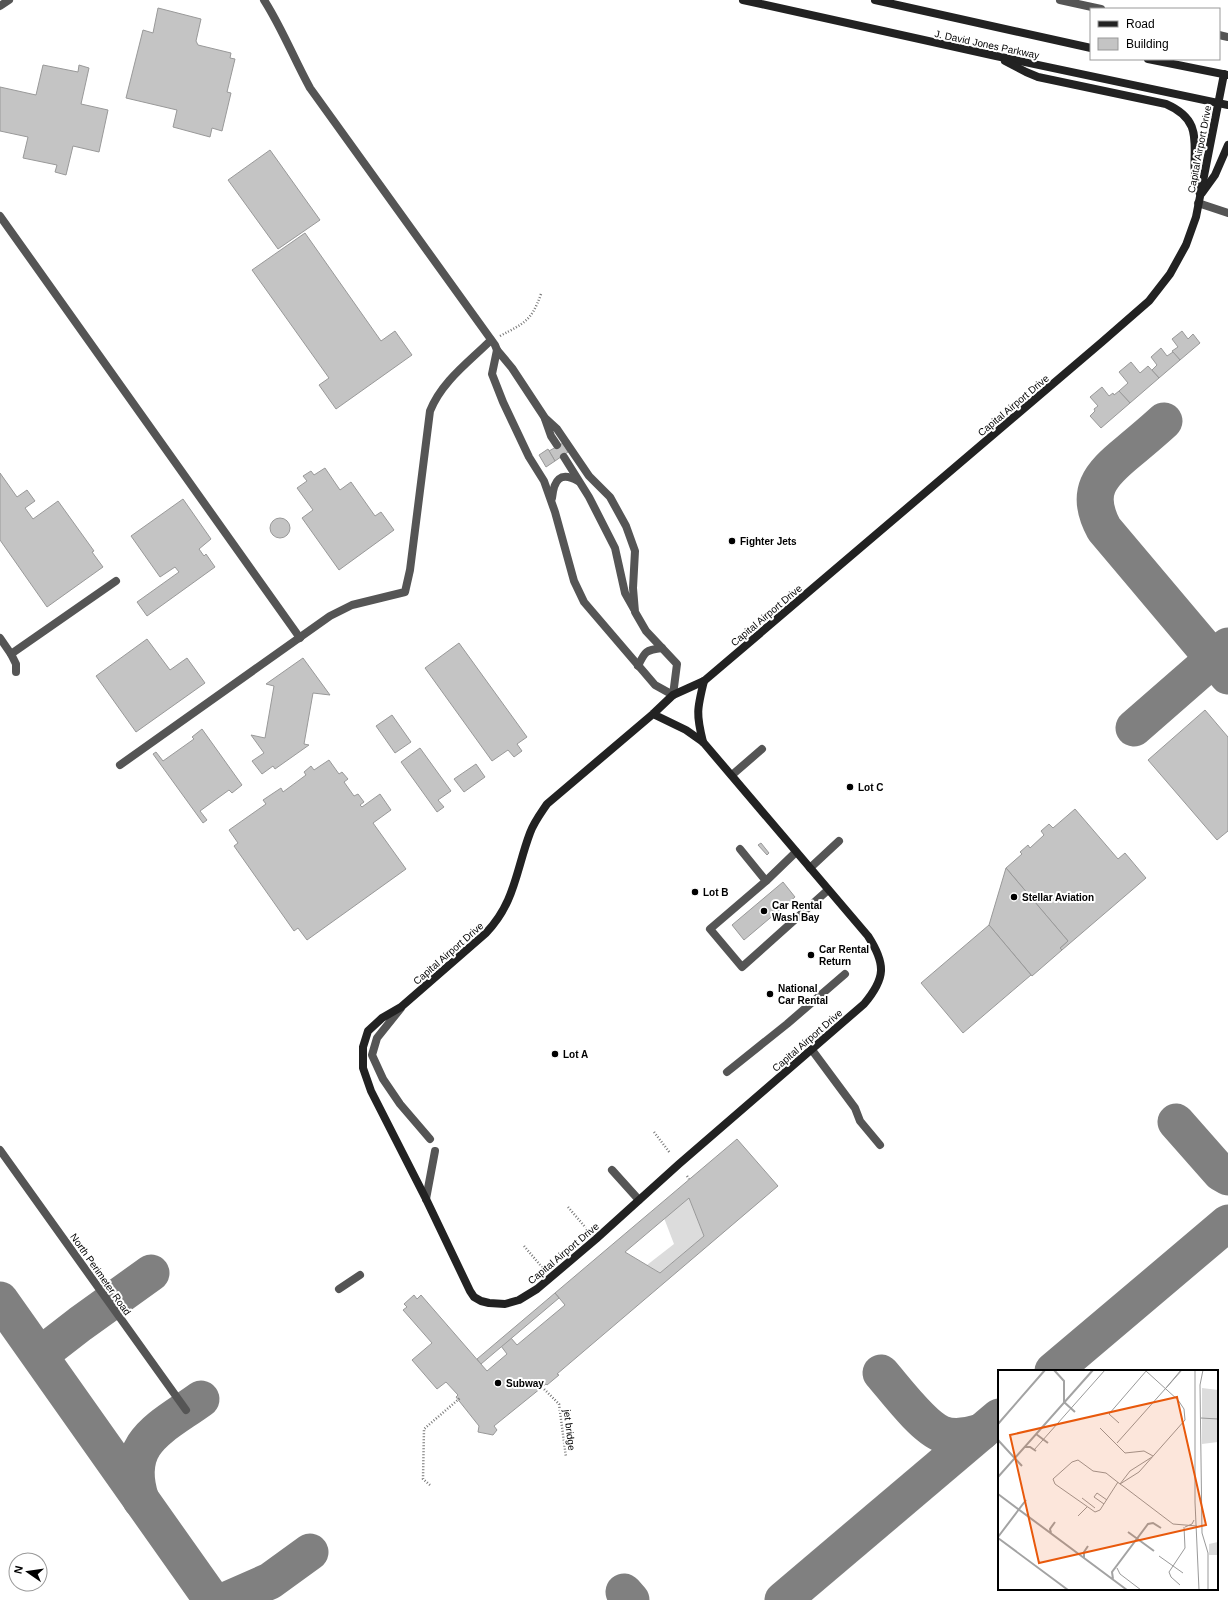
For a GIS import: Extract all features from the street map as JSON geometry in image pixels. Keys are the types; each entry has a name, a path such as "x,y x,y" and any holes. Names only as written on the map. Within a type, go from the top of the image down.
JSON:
{"street":[{"path":"0,6 9,0"},
{"path":"264,0 280,26 297,65 310,88 497,350 512,368 545,418 557,429 589,476 610,497 626,526 635,551 633,588 635,612"},
{"name":"J. David Jones Parkway","path":"742,0 778,4 996,56 1228,105"},
{"name":"J. David Jones Parkway","path":"875,0 1090,48"},
{"path":"1060,0 1096,8"},
{"path":"996,56 1026,72 1038,76 1166,104 1178,109 1186,116 1192,126 1195,139 1195,181 1199,199"},
{"path":"1153,60 1226,74"},
{"name":"Capital Airport Drive","path":"653,714 686,730 703,742 868,936 880,956 881,971 879,982 874,993 864,1004 537,1289 512,1303 499,1304 481,1301 474,1297 470,1291 371,1090 363,1068 363,1047 368,1032 382,1018 401,1007 498,921 508,902 530,833 547,804 653,714 673,695 704,681 1149,301 1170,274 1179,259 1196,217 1218,103 1226,74"},
{"path":"1199,199 1215,175 1228,145"},
{"path":"1199,199 1228,213"},
{"path":"0,216 300,638"},
{"path":"120,765 330,616 352,604 405,592 410,570 430,411 435,398 444,385 491,340"},
{"path":"497,350 492,374 503,402 529,457 544,481 552,502 574,581 584,602 655,686 673,695 677,664 640,623 625,593 615,548 589,497 564,457"},
{"path":"545,418 551,436 557,445"},
{"path":"552,502 555,483 562,477 569,476 580,482"},
{"path":"580,482 589,476"},
{"path":"11,654 116,581"},
{"path":"0,638 16,664 16,672"},
{"path":"638,666 645,652 662,648"},
{"name":"Capital Airport Drive","path":"703,742 697,718 697,706 704,681"},
{"path":"732,776 762,749"},
{"path":"810,868 839,841"},
{"path":"740,849 766,881"},
{"path":"796,852 766,881 710,929 742,967 828,890"},
{"path":"727,1072 787,1024 845,974"},
{"path":"401,1007 377,1038 372,1055 383,1079 400,1104 430,1139"},
{"path":"812,1050 855,1108 860,1121 880,1145"},
{"name":"North Perimeter Road","path":"0,1150 186,1410"},
{"path":"426,1199 435,1151"},
{"path":"612,1170 639,1200"},
{"path":"339,1289 360,1275"}],"path":[{"path":"499,337 523,324 530,318 542,294"},
{"path":"654,1132 670,1153"},
{"path":"568,1206 586,1228"},
{"path":"524,1246 541,1266"},
{"name":"jet bridge","path":"542,1387 559,1404 566,1457"},
{"path":"430,1485 423,1479 424,1429 460,1398"}],"shaded area":[{"path":"689,1198 704,1236 660,1273 647,1265 674,1244 664,1218"}],"building":[{"path":"158,8 201,19 196,41 198,45 231,53 230,58 235,59 227,92 231,93 222,131 212,128 210,137 173,127 177,110 126,98 143,30 153,33"},
{"path":"43,65 78,72 79,65 89,68 81,104 108,110 99,152 73,146 66,175 55,172 57,165 23,158 28,137 0,131 0,87 36,95"},
{"path":"270,150 320,220 278,249 228,180"},
{"path":"305,233 381,341 395,331 412,355 336,409 319,385 329,378 252,270"},
{"path":"1182,331 1188,339 1193,334 1200,343 1180,360 1172,351 1178,347 1172,339"},
{"path":"1161,348 1167,356 1173,352 1180,360 1159,378 1152,370 1157,365 1151,357"},
{"path":"1131,362 1140,373 1148,366 1159,378 1130,403 1119,391 1128,383 1119,372"},
{"path":"1102,387 1109,396 1113,393 1114,395 1119,391 1130,403 1101,428 1090,416 1095,411 1094,409 1098,406 1090,397"},
{"path":"563,443 568,452 555,461 549,451"},
{"path":"548,449 555,461 546,467 539,455"},
{"path":"325,468 340,490 351,482 375,516 381,512 394,530 339,570 302,518 313,510 297,488 307,481 303,476 311,471 314,475"},
{"path":"0,473 17,497 27,490 35,501 25,508 33,519 58,501 94,551 92,552 103,567 47,607 0,540"},
{"path":"183,499 211,539 199,549 204,556 206,554 215,567 147,616 137,602 179,572 175,567 160,577 131,536"},
{"path":"280,518 287,521 290,528 287,535 280,538 273,535 270,528 273,521"},
{"path":"147,639 170,670 187,658 205,683 136,732 96,676"},
{"path":"459,643 527,737 517,744 522,751 514,757 508,750 492,761 425,668"},
{"path":"303,658 330,695 313,693 304,744 309,745 275,769 273,766 262,774 252,761 264,753 251,735 265,738 274,686 266,684"},
{"path":"1205,710 1228,737 1228,831 1217,840 1148,760"},
{"path":"392,715 411,742 395,753 376,726"},
{"path":"202,729 242,785 232,793 229,790 200,811 207,820 203,823 153,754 156,752 163,761 194,739 192,737"},
{"path":"420,748 451,791 438,800 444,807 437,812 401,762"},
{"path":"329,760 339,774 342,772 348,779 344,782 354,796 358,794 364,802 360,805 362,807 380,794 391,810 373,823 406,869 307,940 298,928 294,931 234,846 238,843 229,830 266,804 263,800 281,788 283,792 306,775 304,772 311,766 314,770"},
{"path":"476,764 485,777 464,792 454,779"},
{"path":"1075,809 1118,859 1125,853 1146,878 1062,950 1060,948 1068,941 1006,868 1022,854 1020,852 1028,845 1030,848 1044,835 1041,831 1049,824 1053,828"},
{"path":"761,843 769,853 767,855 758,845"},
{"name":"Stellar Aviation","path":"1006,868 1068,941 1060,948 1062,950 1032,976 989,925"},
{"name":"Car Rental Wash Bay","path":"783,882 795,897 744,940 732,925"},
{"path":"989,925 1031,975 963,1033 921,983"},
{"path":"737,1139 778,1186 557,1374 559,1375 494,1426 497,1430 493,1435 478,1432 479,1426 456,1397 458,1395 446,1382 437,1389 412,1360 432,1343 403,1310 407,1307 404,1304 414,1295 417,1299 421,1295 487,1371 507,1354 501,1346 511,1338 517,1345 565,1305 555,1293","holes":["689,1198 704,1236 660,1273 625,1252"]},
{"path":"555,1293 559,1298 481,1364 477,1359"}],"taxiway":[{"path":"1164,421 1118,460 1103,477 1095,494 1095,505 1104,529 1228,676"},
{"path":"1134,728 1228,646"},
{"path":"1176,1122 1221,1173 1228,1177"},
{"path":"1054,1370 1228,1223"},
{"path":"40,1355 151,1273"},
{"path":"0,1300 212,1600"},
{"path":"881,1373 918,1416 934,1430 947,1436 957,1437 981,1432"},
{"path":"141,1500 136,1480 137,1464 141,1450 159,1428 201,1399"},
{"path":"783,1600 998,1418"},
{"path":"227,1600 270,1581 310,1552"},
{"path":"624,1592 631,1600"}],"place":[{"name":"Fighter Jets","path":"732,541"},
{"name":"Lot C","path":"850,787"},
{"name":"Lot B","path":"695,892"},
{"name":"Stellar Aviation","path":"1014,897"},
{"name":"Car Rental Wash Bay","path":"764,911"},
{"name":"Car Rental Return","path":"811,955"},
{"name":"National Car Rental","path":"770,994"},
{"name":"Lot A","path":"555,1054"},
{"name":"Subway","path":"498,1383"}]}
